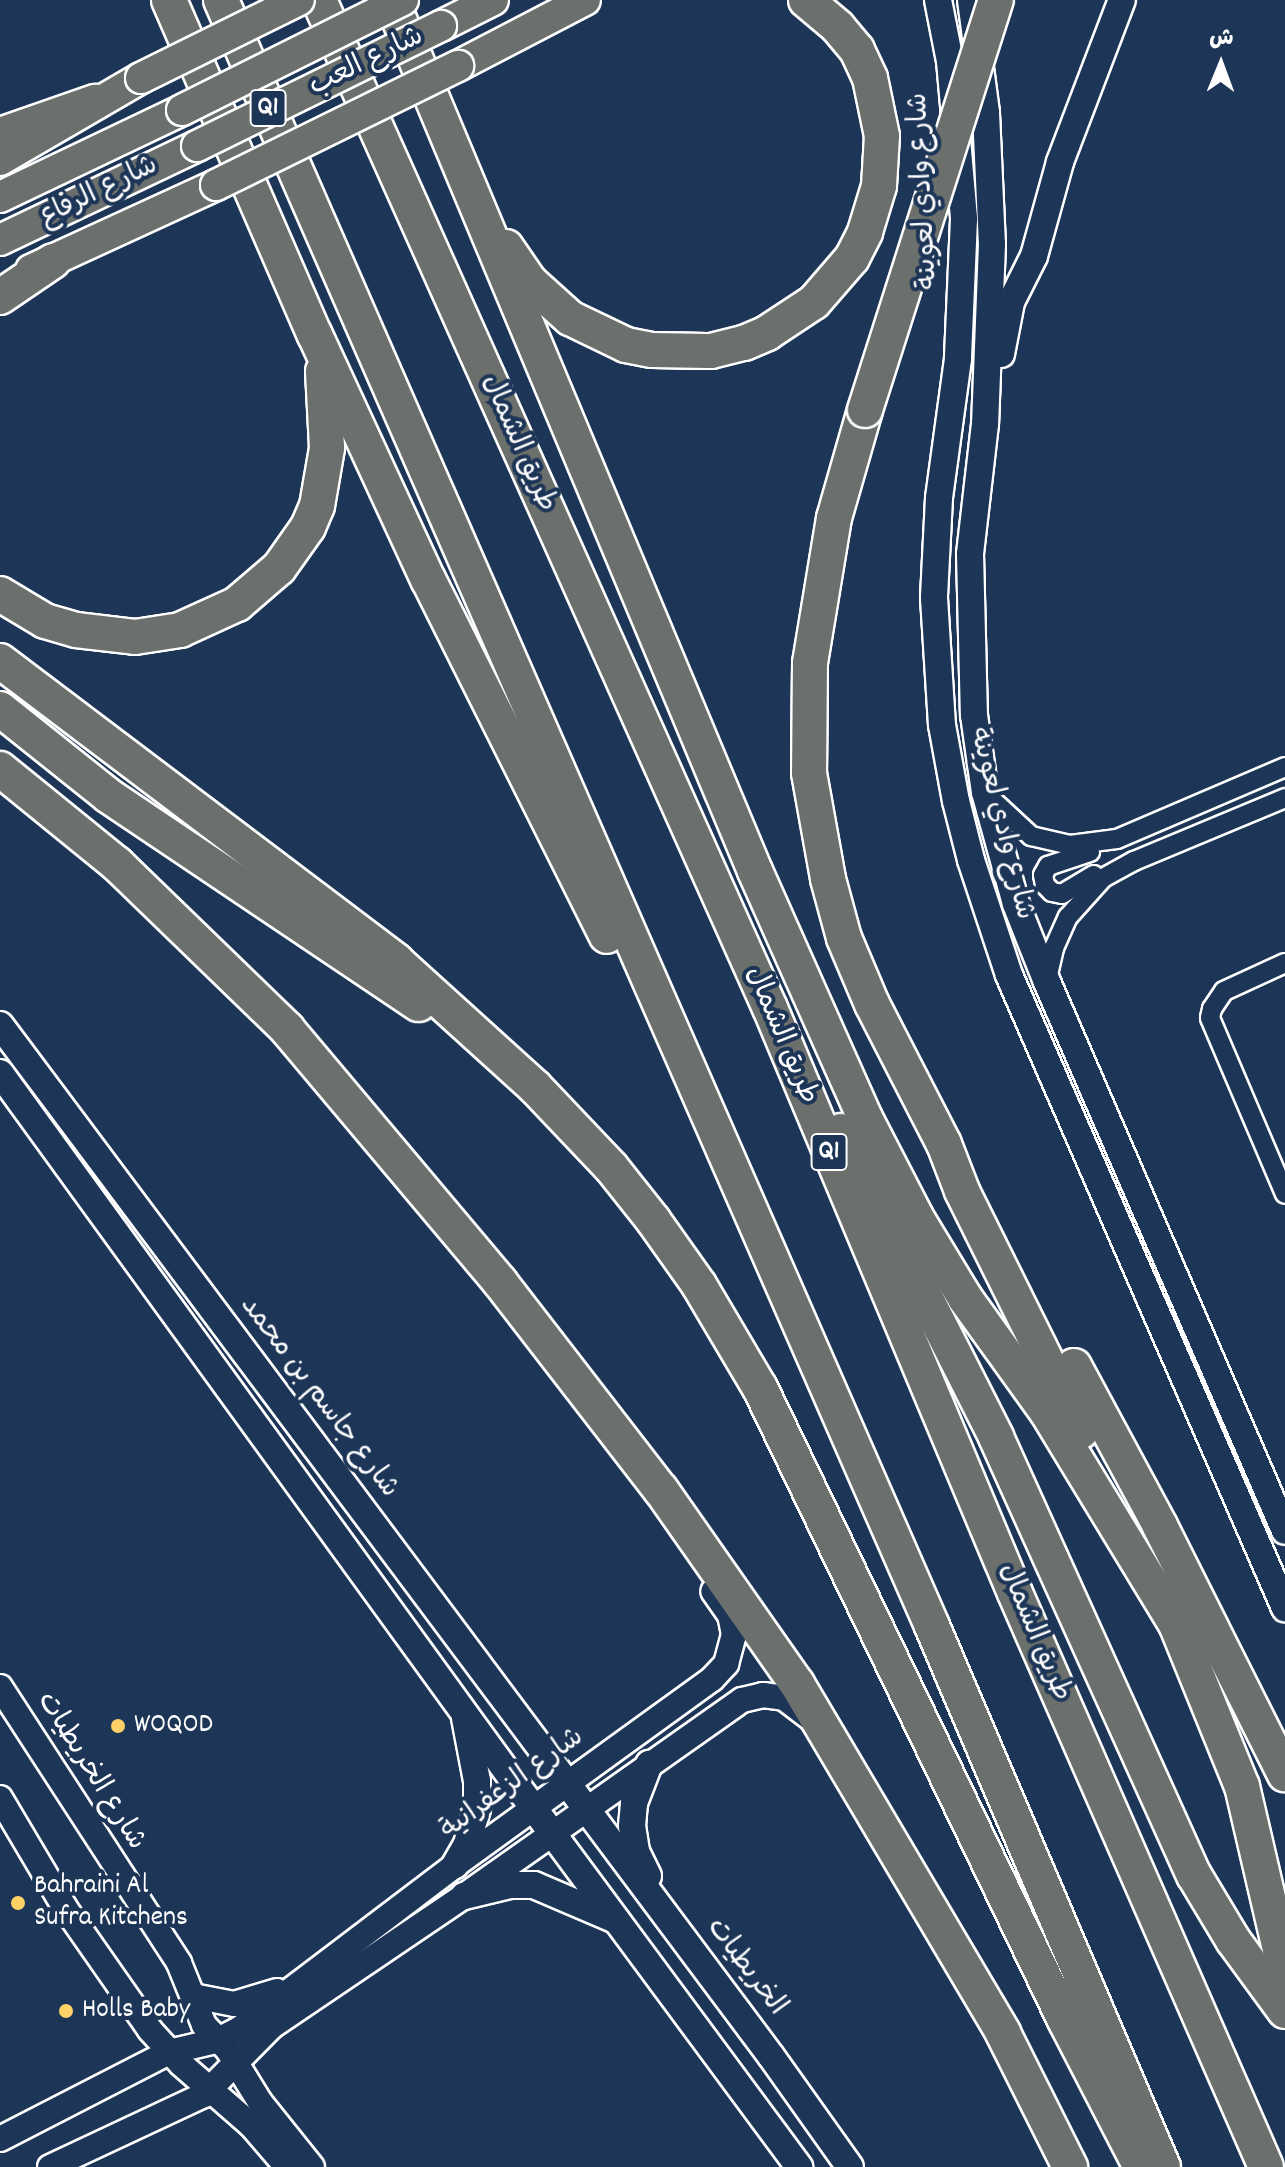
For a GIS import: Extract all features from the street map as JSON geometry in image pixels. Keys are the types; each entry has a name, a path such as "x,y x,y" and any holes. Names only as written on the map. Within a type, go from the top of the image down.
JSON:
{"highway":[{"path":"169,0 315,335 428,579 590,905 637,987 673,1037"},
{"name":"Q1","path":"221,0 932,1626 1163,2167"},
{"name":"طريق الشمال","path":"319,0 785,1047 1015,1593 1266,2167"},
{"path":"391,0 479,205 500,268 807,992 865,1118 916,1217 965,1298 1047,1412 1181,1632"},
{"path":"479,205 514,260 547,300 570,318 626,345 682,353 711,351 744,343 793,318 834,282 852,258 873,210 881,165 879,109 870,78 857,50 838,27 806,0"},
{"path":"996,0 865,410 834,518 819,591 810,663 809,773 828,879 844,938 872,1004 944,1144 1024,1274 1137,1484 1285,1774"},
{"path":"0,135 19,131 95,102"},
{"path":"0,297 53,261"},
{"path":"0,594 16,606 60,626 104,636 135,637 169,632 208,619 237,604 258,587 279,568 308,527 325,477 326,386 315,335"},
{"path":"0,661 396,961 495,1050 611,1167 676,1251 738,1347 1058,2006 1141,2167"},
{"path":"0,709 109,796 333,948 495,1050"},
{"path":"0,769 117,864 287,1029 429,1195 542,1338 732,1588 826,1732 1003,2033 1070,2167"},
{"path":"785,1047 846,1138 878,1200 1057,1566 1194,1875 1233,1940 1285,2011"},
{"path":"944,1144 962,1191 1181,1632 1242,1786 1285,1971"}],"main road":[{"path":"0,160 95,102 299,0"},
{"name":"شارع العب","path":"182,110 403,0"},
{"name":"شارع العب","path":"197,146 493,0"},
{"path":"0,283 216,185 585,0"},
{"name":"شارع وادي لعوينة","path":"938,0 950,61 964,219 958,359 939,498 934,598 942,725 956,801 971,860 1009,975 1285,1608"},
{"name":"شارع وادي لعوينة","path":"971,0 991,174 992,244 985,424 970,554 969,595 974,715 985,792 1016,904 1047,982 1285,1531"},
{"path":"985,424 1011,302 1034,256 1060,162 1122,0"},
{"name":"شارع الرفاع","path":"0,197 182,110"},
{"name":"شارع الرفاع","path":"0,240 197,146"},
{"name":"شارع جاسم بن محمد","path":"0,1025 586,1809"},
{"path":"0,1073 533,1807 799,2167"},
{"path":"455,1865 467,1844 477,1808 477,1781 463,1711"},
{"path":"649,1764 634,1803 633,1839 675,1929"},
{"name":"الخريطيات","path":"586,1809 850,2167"},
{"path":"464,1896 510,1885 534,1885 617,1920"}],"street":[{"path":"1285,767 1117,839 1101,849 1048,866 1043,875 1045,885 1062,894 1099,872 1134,861 1285,798"},
{"path":"985,792 1020,828 1043,841 1070,845 1117,839"},
{"path":"1047,982 1057,940 1078,902 1103,878 1134,861"},
{"path":"1284,1187 1210,1018 1224,991 1285,963"},
{"name":"شارع الزعفرانية","path":"0,2139 169,2052 216,2041 238,2030 533,1807 712,1679 726,1664 734,1635 725,1606 585,1415 542,1338"},
{"name":"شارع الخريطيات","path":"0,1687 179,1963 199,2016 216,2041 237,2063 260,2102 312,2167"},
{"path":"50,2167 195,2101 212,2089 272,2026 464,1896 733,1706 752,1697 773,1696 793,1703 826,1732"},
{"path":"0,1798 82,1933 169,2052 251,2125 287,2167"},
{"path":"193,1996 234,2004 295,1987"}],"place":[{"name":"WOQOD","path":"118,1726"},
{"name":"Bahraini Al Sufra Kitchens","path":"18,1903"},
{"name":"Holls Baby","path":"66,2011"}]}
